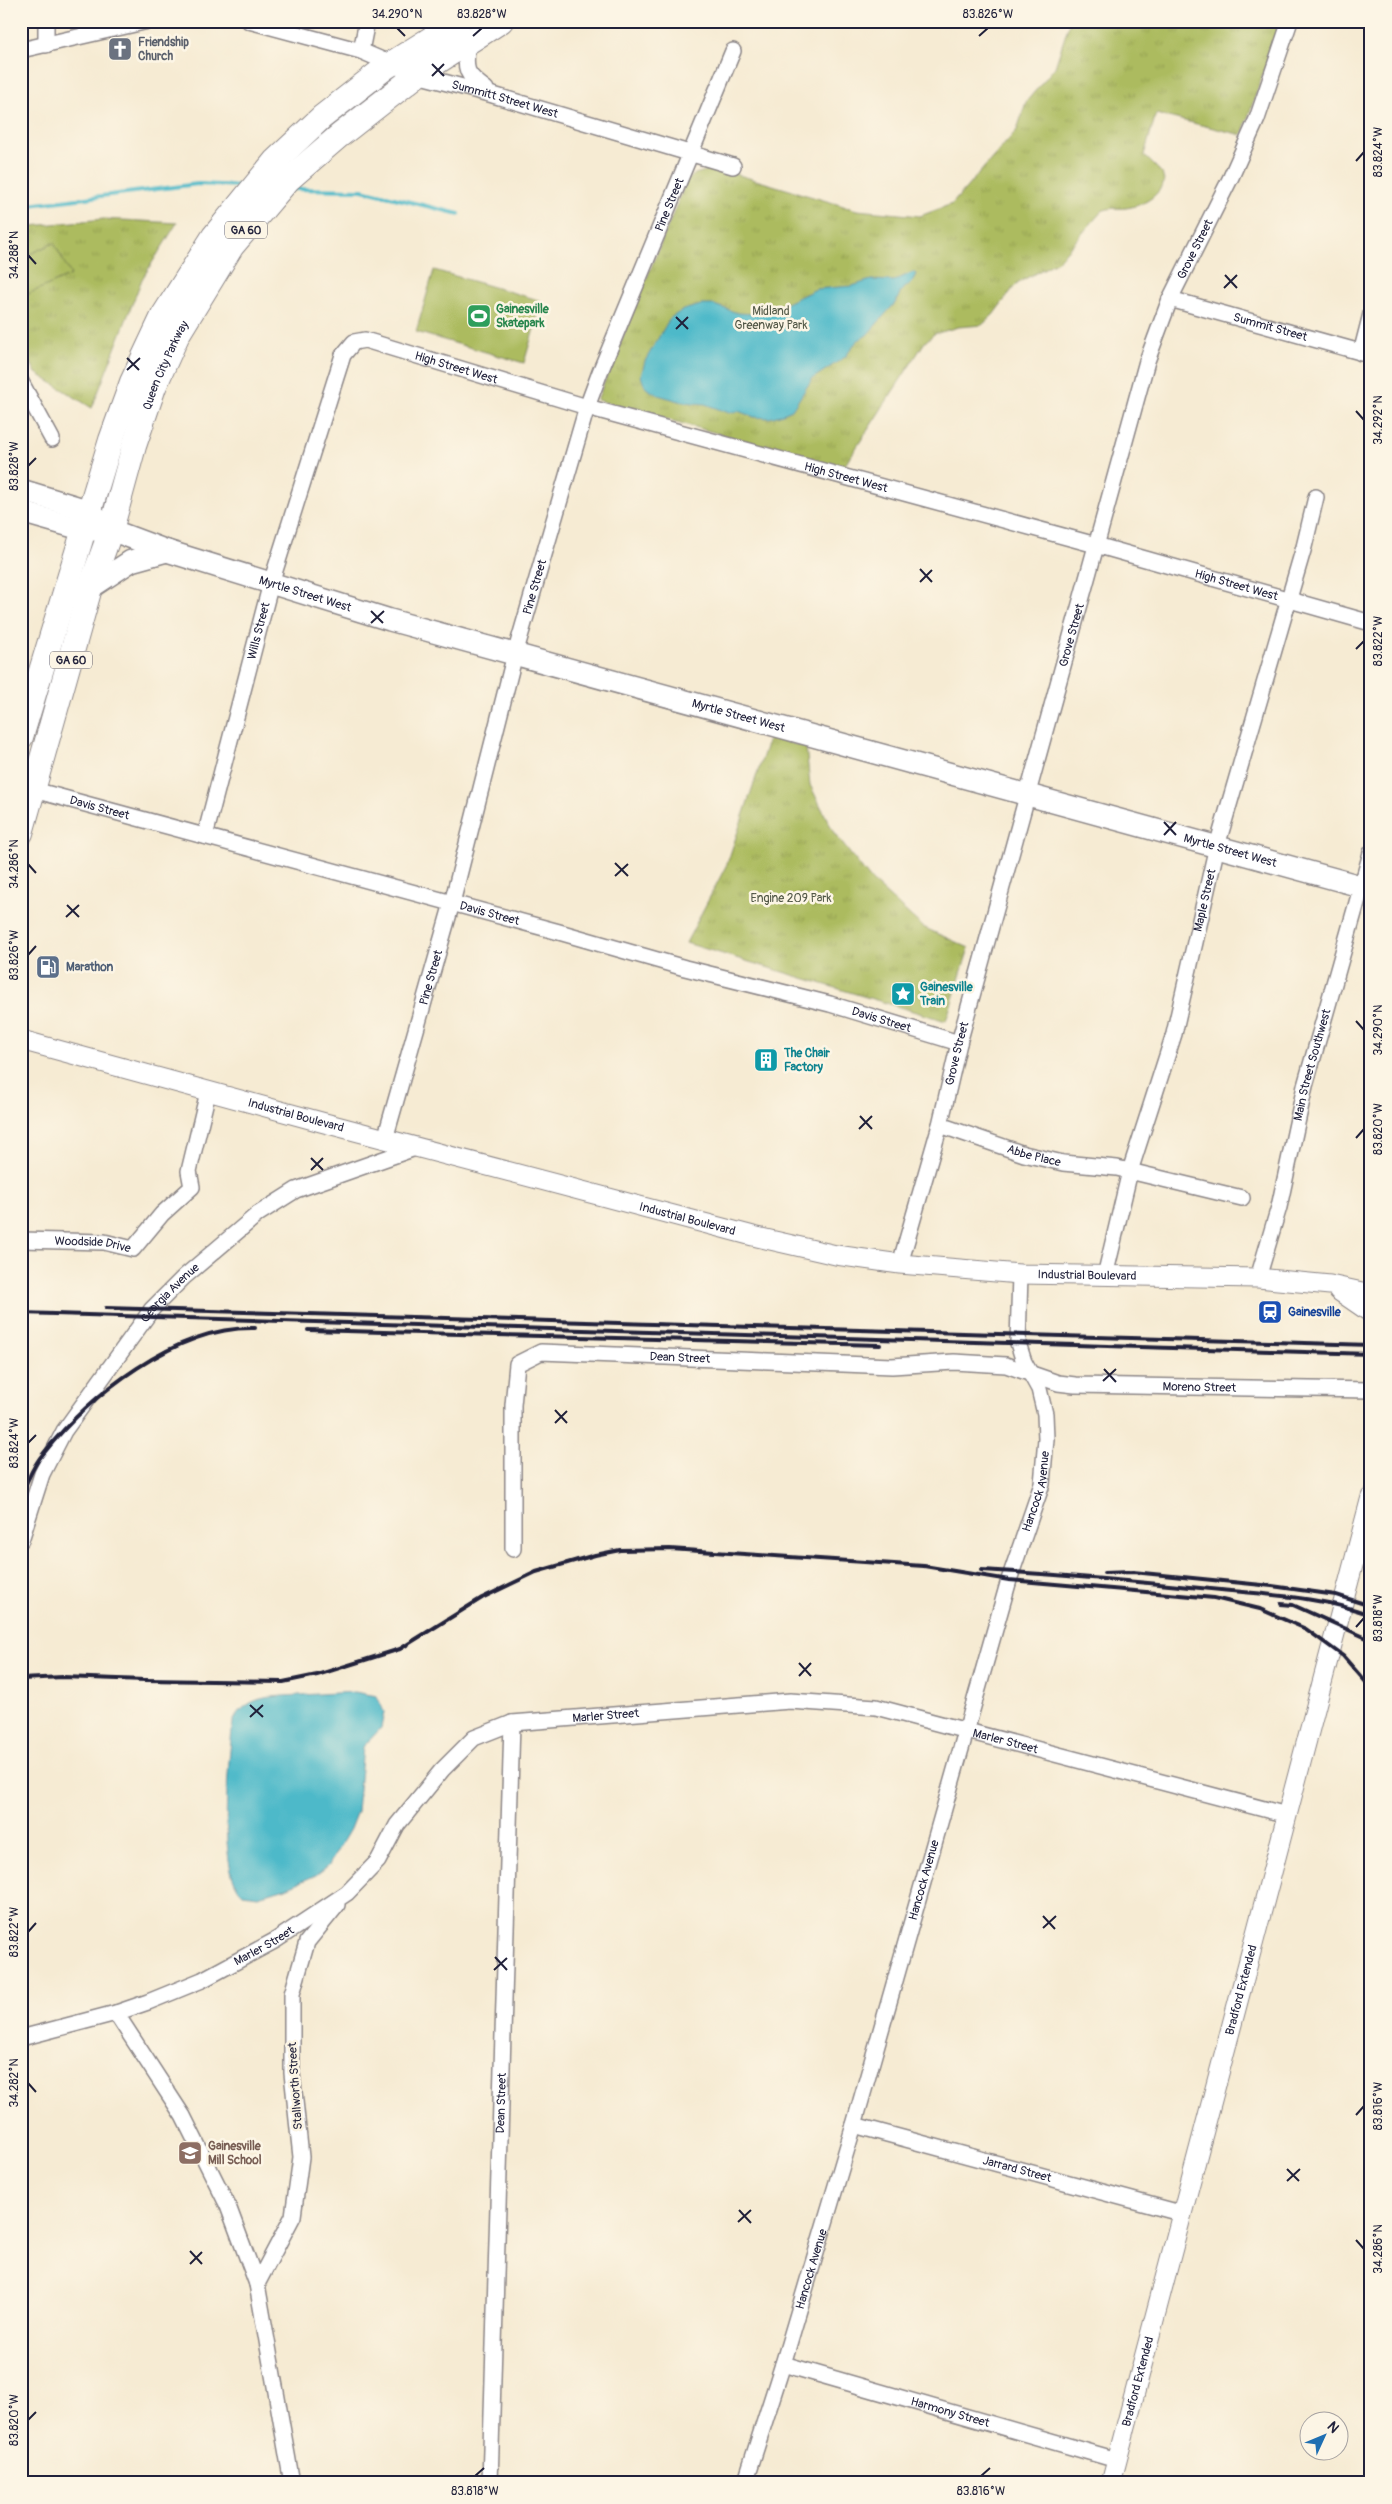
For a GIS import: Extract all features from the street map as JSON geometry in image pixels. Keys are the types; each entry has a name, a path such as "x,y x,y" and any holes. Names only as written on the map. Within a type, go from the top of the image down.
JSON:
{"main road":[{"name":"Queen City Parkway","path":"21,737 87,520 132,382 163,316 214,236 262,174 275,161 322,117 390,65 459,21"},
{"name":"Queen City Parkway","path":"21,833 28,789 90,588 111,530 134,446 154,387 178,334 232,246 288,180 339,136 417,75 467,45 501,21"},
{"path":"21,490 111,530"},
{"path":"21,512 87,520"},
{"name":"Myrtle Street West","path":"111,530 168,551 390,620 1366,888"},
{"path":"90,588 132,561 168,551"}],"street":[{"path":"46,21 46,45"},
{"path":"21,50 148,21"},
{"name":"Summitt Street West","path":"249,21 360,51 417,75 493,95 733,166"},
{"path":"360,51 368,21"},
{"name":"Grove Street","path":"900,1264 940,1125 959,1043 1147,361 1170,299 1231,177 1257,119 1290,21"},
{"path":"467,45 466,57 470,78 493,95"},
{"name":"Pine Street","path":"385,1139 452,903 515,654 587,407 733,51"},
{"name":"Summit Street","path":"1170,299 1366,354"},
{"path":"1366,354 1371,314"},
{"name":"High Street West","path":"339,370 343,355 354,342 365,340 587,407 1096,545 1371,623"},
{"name":"Wills Street","path":"205,836 271,582 339,370"},
{"path":"21,382 52,439"},
{"name":"Maple Street","path":"1105,1276 1130,1171 1174,1034 1217,846 1316,497"},
{"name":"Davis Street","path":"28,789 685,968 830,1004 959,1043"},
{"name":"Main Street Southwest","path":"1258,1278 1280,1207 1306,1086 1366,888 1371,853"},
{"name":"Industrial Boulevard","path":"21,1040 385,1139 753,1236 836,1255 900,1264 1020,1274 1258,1278 1330,1285 1371,1294"},
{"name":"Woodside Drive","path":"21,1240 104,1242 132,1249 162,1214 192,1187 189,1171 208,1092"},
{"name":"Abbe Place","path":"940,1125 1024,1154 1063,1163 1130,1171 1242,1198"},
{"name":"Georgia Avenue","path":"21,1540 42,1474 64,1431 152,1310 184,1277 258,1214 296,1190 418,1147"},
{"name":"Hancock Avenue","path":"745,2483 783,2364 854,2125 969,1729 1009,1580 1042,1484 1046,1439 1045,1414 1039,1389 1029,1372 1018,1342 1020,1274"},
{"path":"1330,1285 1371,1313"},
{"name":"Dean Street","path":"513,1549 513,1405 517,1364 541,1352 892,1366 954,1362 1006,1365 1029,1372"},
{"name":"Moreno Street","path":"1029,1372 1058,1383 1075,1385 1371,1390"},
{"name":"Bradford Extended","path":"1111,2483 1180,2213 1367,1525 1371,1497"},
{"name":"Marler Street","path":"21,2038 116,2013 202,1980 276,1940 347,1893 378,1861 397,1825 448,1764 474,1738 512,1723 790,1701 876,1707 969,1729 1287,1815"},
{"name":"Dean Street","path":"490,2483 512,1723"},
{"name":"Stallworth Street","path":"257,2284 293,2216 301,2157 292,2073 292,1994 307,1942 347,1893"},
{"path":"116,2013 183,2116 228,2206 257,2284 292,2483"},
{"name":"Jarrard Street","path":"854,2125 1180,2213"},
{"name":"Harmony Street","path":"783,2364 1117,2460"}],"green space":[{"name":"Midland Greenway Park","path":"1070,21 1281,21 1242,135 1156,114 1144,155 1162,173 1164,181 1158,192 1149,200 1138,205 1102,211 1058,261 1021,281 1014,287 993,315 982,325 958,327 934,334 925,342 843,468 597,400 686,182 695,174 715,168 857,210 920,216 952,204 1017,130 1026,102 1055,67"},
{"path":"104,219 177,223 142,279 92,408 36,373 21,344 21,227"},
{"path":"54,243 71,275 21,297 21,258"},
{"name":"Gainesville Skatepark","path":"434,270 542,301 524,363 416,332"},
{"name":"Engine 209 Park","path":"769,738 806,747 810,785 834,833 871,880 923,927 969,948 946,1021 686,943 727,864"}],"water":[{"path":"913,272 916,274 912,282 901,291 896,302 867,335 857,341 845,357 812,379 792,410 780,415 769,418 754,417 738,411 729,413 705,404 683,402 658,395 646,388 643,382 641,376 645,361 670,318 683,310 701,305 714,305 738,313 754,314 776,308 816,289 852,286 871,280 894,281"},
{"path":"355,1692 377,1696 384,1712 381,1728 363,1747 357,1811 350,1829 329,1865 316,1875 286,1888 258,1896 243,1894 235,1882 229,1863 227,1839 227,1786 233,1722 246,1706 262,1699 280,1696"}],"waterway":[{"path":"21,206 198,184 242,186"},
{"path":"291,189 362,190 459,214"}],"railway":[{"path":"106,1308 1371,1345"},
{"path":"21,1313 1371,1354"},
{"path":"21,1494 36,1463 62,1432 85,1409 137,1368 166,1351 195,1339 225,1330 255,1328"},
{"path":"308,1330 880,1345"},
{"path":"21,1679 63,1677 283,1682 317,1675 400,1649 482,1598 536,1572 620,1550 670,1549 924,1566 1009,1580 1214,1598 1260,1609 1306,1629 1343,1656 1371,1688"},
{"path":"981,1570 1101,1578 1278,1595 1316,1600 1371,1615"},
{"path":"1104,1573 1133,1572 1272,1586 1336,1595 1371,1606"},
{"path":"1281,1604 1293,1605 1371,1640"}],"place":[{"name":"Friendship Church","path":"120,49"},
{"name":"Gainesville Skatepark","path":"479,316"},
{"name":"Marathon","path":"48,967"},
{"name":"Gainesville Train","path":"903,994"},
{"name":"The Chair Factory","path":"766,1060"},
{"name":"Gainesville","path":"1270,1312"},
{"name":"Gainesville Mill School","path":"190,2153"}]}
